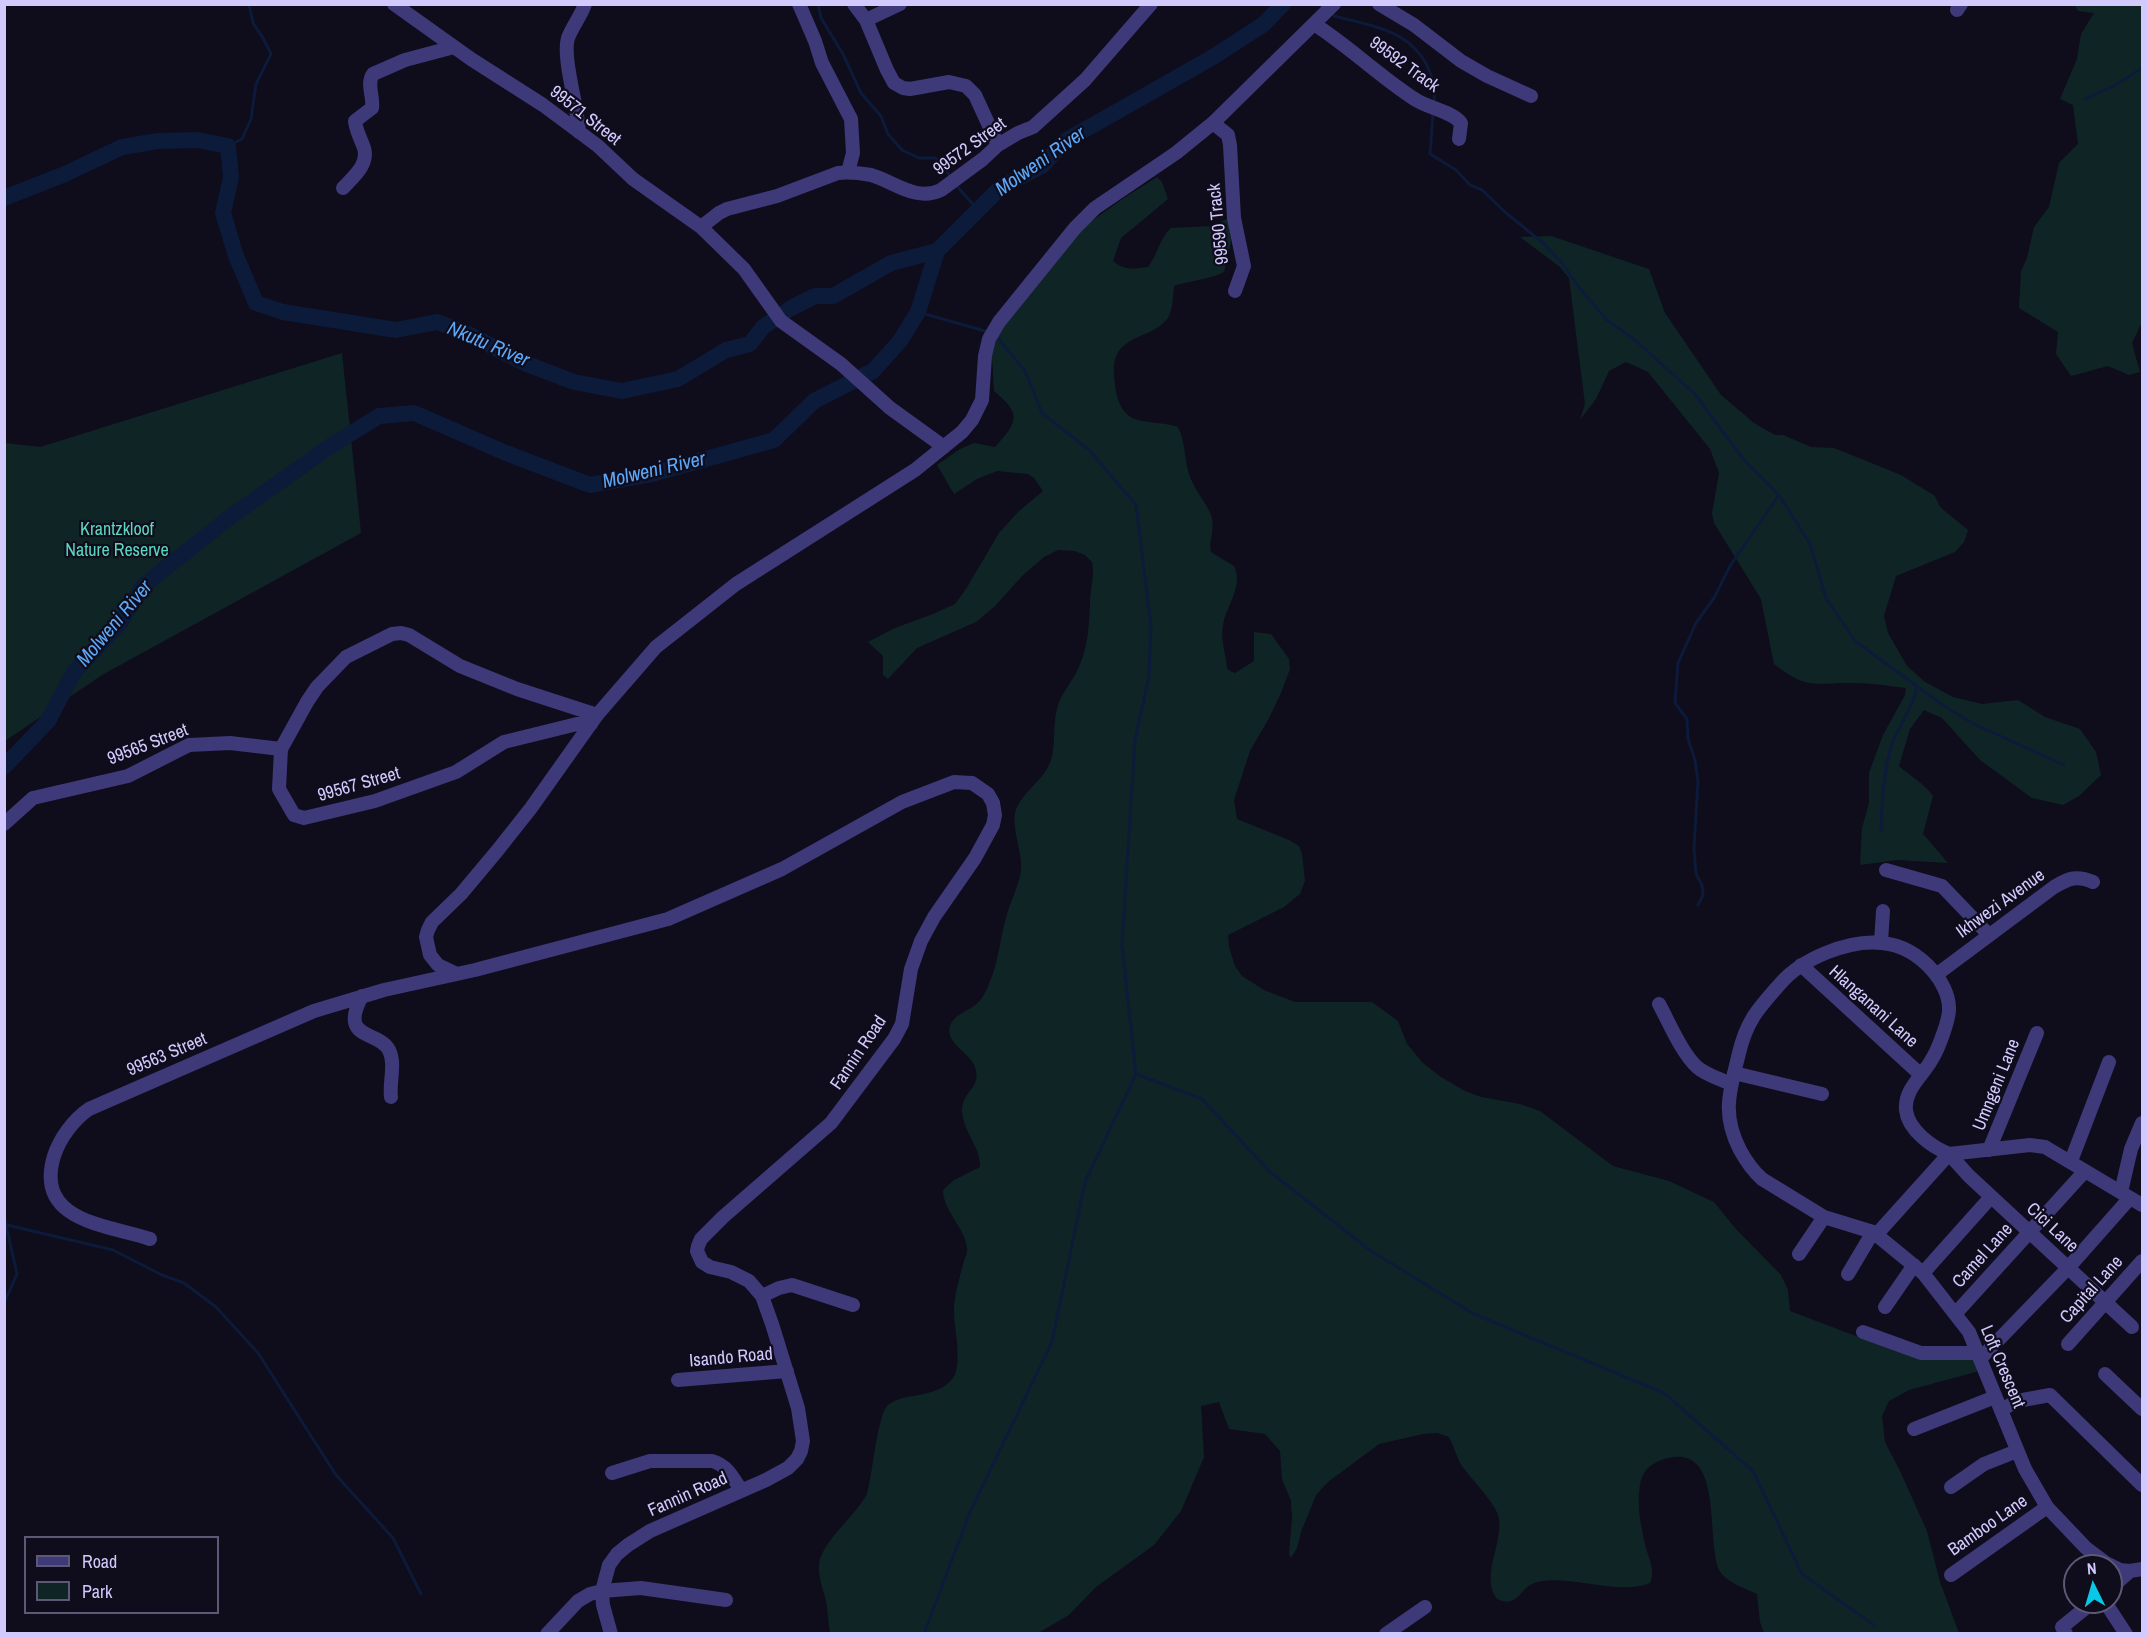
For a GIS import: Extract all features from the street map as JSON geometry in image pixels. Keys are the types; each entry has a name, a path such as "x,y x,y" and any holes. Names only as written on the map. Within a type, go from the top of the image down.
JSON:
{"street":[{"name":"99571 Street","path":"394,4 454,47 543,105 633,178 701,227 744,269 778,317 859,379 890,408 944,447"},
{"path":"579,132 567,58 567,41 585,4"},
{"path":"799,4 822,63 850,119 853,153 848,172"},
{"path":"854,4 866,20 886,70 894,83 910,89 949,82 966,86 975,95 998,145"},
{"path":"866,20 900,4"},
{"name":"99572 Street","path":"701,227 727,209 777,196 829,176 848,172 870,175 918,194 934,194 983,159 998,145 1033,127 1071,93 1151,4"},
{"path":"457,974 443,969 434,961 427,945 428,930 432,922 461,894 497,851 531,808 594,719 656,647 736,584 915,470 944,447 972,420 982,400 985,356 989,339 999,322 1075,228 1095,208 1176,153 1213,123 1334,4"},
{"path":"1379,4 1414,25 1461,62 1531,96"},
{"name":"99592 Track","path":"1314,24 1353,50 1417,101 1454,116 1461,123 1459,139"},
{"path":"343,188 363,165 365,158 355,121 373,107 370,84 373,75 405,60 454,47"},
{"name":"99590 Track","path":"1213,123 1228,135 1231,153 1234,218 1244,266 1235,291"},
{"name":"99567 Street","path":"401,633 460,666 594,719 504,742 456,772 375,801 304,818 294,815 279,789 281,749 307,702 346,657 392,634 401,633"},
{"name":"99565 Street","path":"4,824 33,798 128,776 189,744 230,743 281,749"},
{"name":"Fannin Road","path":"457,974 668,919 782,868 903,802 941,786 954,782 972,783 988,794 993,803 993,825 987,839 934,917 921,941 911,969 902,1024 886,1052 831,1123 723,1217 701,1239 697,1251 702,1262 749,1281 762,1296 787,1371 802,1427 801,1451 788,1468 650,1531 628,1545 609,1565 602,1592 611,1634"},
{"path":"1886,870 1942,886 1989,935"},
{"name":"Ikhwezi Avenue","path":"1936,975 2064,881 2078,877 2092,882"},
{"path":"1881,942 1884,911"},
{"name":"Loft Crescent","path":"1949,1154 1913,1128 1907,1118 1907,1098 1932,1059 1950,1011 1945,990 1936,975 1907,950 1881,942 1850,946 1814,957 1801,965 1784,980 1744,1032 1728,1110 1732,1135 1753,1171 1771,1185 1824,1217 1874,1234 1918,1269 1956,1312 1970,1332 2017,1450 2047,1507 2086,1548 2114,1567 2136,1570"},
{"name":"Hlanganani Lane","path":"1801,965 1921,1075"},
{"name":"99563 Street","path":"150,1239 88,1222 64,1208 52,1190 51,1166 55,1152 59,1142 79,1116 105,1101 314,1011 362,996 457,974"},
{"path":"362,996 356,1010 356,1025 362,1033 382,1042 389,1049 392,1062 391,1097"},
{"path":"1659,1004 1696,1066 1703,1071 1733,1079 1822,1094"},
{"name":"Umngeni Lane","path":"1989,1150 2037,1033"},
{"path":"2071,1161 2109,1062"},
{"path":"1863,1332 1921,1353 1980,1356 2068,1268 2125,1195 2131,1149 2142,1123"},
{"path":"1848,1274 1874,1234 1949,1154 2037,1145 2071,1161 2142,1206"},
{"name":"Cici Lane","path":"1949,1154 1991,1197 2132,1327"},
{"name":"Camel Lane","path":"1956,1312 2085,1171"},
{"path":"1885,1307 1918,1269 1991,1197"},
{"path":"1799,1254 1824,1217"},
{"name":"Capital Lane","path":"2068,1344 2142,1261"},
{"path":"762,1296 792,1285 853,1305"},
{"name":"Isando Road","path":"678,1380 787,1371"},
{"path":"2105,1374 2142,1409"},
{"path":"1914,1429 1998,1403 2050,1395 2142,1485"},
{"path":"1950,1487 1984,1464 2017,1450"},
{"path":"612,1473 650,1461 712,1461 728,1470 741,1490"},
{"name":"Bamboo Lane","path":"1951,1575 2047,1507"},
{"path":"2123,1579 2136,1570"},
{"path":"547,1634 578,1601 590,1594 641,1588 726,1600"},
{"path":"1386,1634 1425,1607"},
{"path":"2064,1630 2081,1614"},
{"path":"2113,1614 2126,1634"}],"green space":[{"path":"2075,5 2142,5 2142,322 2132,343 2140,372 2129,375 2108,366 2071,376 2056,354 2058,332 2019,308 2021,271 2027,258 2034,227 2049,207 2059,163 2078,144 2073,105 2060,99 2077,59 2081,34 2094,13 2078,11"},
{"path":"1157,177 1162,182 1168,199 1121,238 1113,261 1125,268 1148,267 1171,228 1212,226 1229,218 1231,242 1224,272 1174,286 1171,311 1166,321 1158,328 1134,339 1120,349 1114,370 1118,399 1123,410 1132,418 1178,427 1181,433 1190,477 1209,510 1212,520 1211,552 1234,566 1237,573 1236,588 1222,630 1227,668 1235,673 1254,661 1254,632 1271,634 1289,659 1290,669 1269,718 1250,751 1234,800 1237,819 1299,846 1305,881 1300,894 1284,907 1228,935 1235,966 1242,976 1264,990 1295,1002 1372,1002 1398,1021 1407,1044 1423,1063 1441,1077 1481,1097 1520,1104 1540,1111 1613,1166 1669,1181 1714,1202 1735,1228 1781,1275 1788,1290 1790,1311 1898,1352 1973,1357 1979,1371 1909,1390 1889,1401 1882,1416 1885,1442 1927,1531 1940,1582 1959,1633 1764,1633 1760,1622 1757,1594 1733,1583 1721,1573 1716,1559 1705,1477 1696,1463 1681,1457 1653,1464 1641,1480 1639,1512 1652,1578 1650,1583 1637,1587 1558,1580 1544,1581 1527,1587 1514,1600 1497,1599 1492,1590 1491,1571 1498,1539 1497,1512 1462,1466 1449,1437 1437,1433 1379,1444 1328,1482 1316,1495 1297,1548 1291,1558 1289,1554 1291,1501 1282,1479 1280,1451 1265,1434 1229,1429 1219,1402 1201,1406 1204,1457 1181,1511 1154,1545 1096,1587 1069,1615 1038,1633 830,1633 826,1601 819,1575 820,1559 829,1542 867,1494 879,1427 885,1409 890,1403 898,1400 936,1390 953,1378 956,1372 958,1355 954,1305 967,1250 966,1241 947,1205 943,1190 954,1180 980,1167 980,1160 965,1126 962,1111 965,1098 976,1080 975,1067 954,1043 949,1032 950,1026 957,1017 981,999 995,968 1006,918 1021,870 1015,814 1020,802 1045,772 1051,761 1058,704 1076,673 1085,647 1093,578 1092,562 1085,555 1075,551 1058,550 1044,557 976,622 917,648 888,679 883,675 883,656 868,642 895,628 955,604 999,533 1018,512 1043,491 1034,478 1028,474 997,471 977,479 954,494 937,465 960,449 974,443 995,447 1008,431 1014,418 1013,412 994,391 992,356 998,333 1082,228"},
{"path":"1551,236 1649,269 1665,313 1721,395 1754,423 1775,435 1783,435 1811,447 1834,448 1901,475 1935,496 1940,507 1968,530 1964,542 1955,552 1896,576 1884,616 1888,633 1907,666 1925,682 1953,697 1982,704 2018,700 2045,717 2080,729 2096,752 2101,775 2079,796 2063,805 2032,798 1980,760 1942,718 1924,710 1910,729 1899,766 1933,796 1923,834 1948,863 1897,860 1860,865 1862,828 1869,803 1869,773 1883,735 1905,695 1906,688 1860,683 1804,682 1774,664 1761,599 1714,523 1712,513 1719,473 1710,449 1648,372 1626,362 1609,371 1596,399 1580,420 1585,404 1569,278 1560,267 1520,237"},
{"name":"Krantzkloof Nature Reserve","path":"342,353 361,533 102,675 5,741 5,443 40,447"}],"waterway":[{"path":"228,146 242,139 251,119 256,84 271,54 253,23 249,4"},
{"path":"818,4 821,18 843,54 861,93 881,116 888,134 902,150 919,158 935,158 944,166 950,177"},
{"name":"Molweni River","path":"4,767 48,721 74,672 120,623 143,586 230,517 329,447 379,416 414,413 506,453 590,485 652,474 774,440 814,401 873,371 900,341 918,312 937,251 1001,187 1042,166 1065,141 1213,57 1264,24 1283,4"},
{"path":"1334,16 1386,30 1400,37 1416,50 1431,75 1434,104"},
{"path":"2085,99 2116,85 2142,68"},
{"path":"1433,113 1430,154 1456,170 1470,185 1482,190 1542,242 1562,263 1580,289 1607,320 1636,341 1695,394 1743,459 1779,495 1810,544 1826,598 1855,641 1944,706 1976,725 2064,765"},
{"name":"Nkutu River","path":"4,198 65,174 122,147 158,141 197,140 228,146 231,177 223,213 236,256 256,303 283,312 396,330 437,322 464,332 527,364 574,382 622,391 678,379 726,350 750,344 763,327 791,308 815,296 833,296 891,263 937,251"},
{"path":"955,184 978,210"},
{"path":"918,312 985,331"},
{"path":"924,1634 970,1512 1052,1342 1085,1182 1136,1074 1122,945 1135,740 1149,676 1151,626 1136,505 1089,450 1042,413 1025,371 997,337"},
{"path":"1698,905 1703,895 1702,885 1696,874 1694,848 1698,781 1695,760 1688,739 1687,719 1675,703 1678,663 1696,623 1714,598 1730,566 1779,495"},
{"path":"1881,831 1883,789 1888,757 1917,686"},
{"path":"1136,1074 1202,1099 1269,1171 1371,1251 1474,1314 1664,1393 1753,1471 1802,1574 1875,1626"},
{"path":"4,1216 17,1274 4,1303"},
{"path":"7,1225 113,1250 162,1275 184,1283 216,1307 258,1353 336,1475 393,1538 421,1594"}]}
